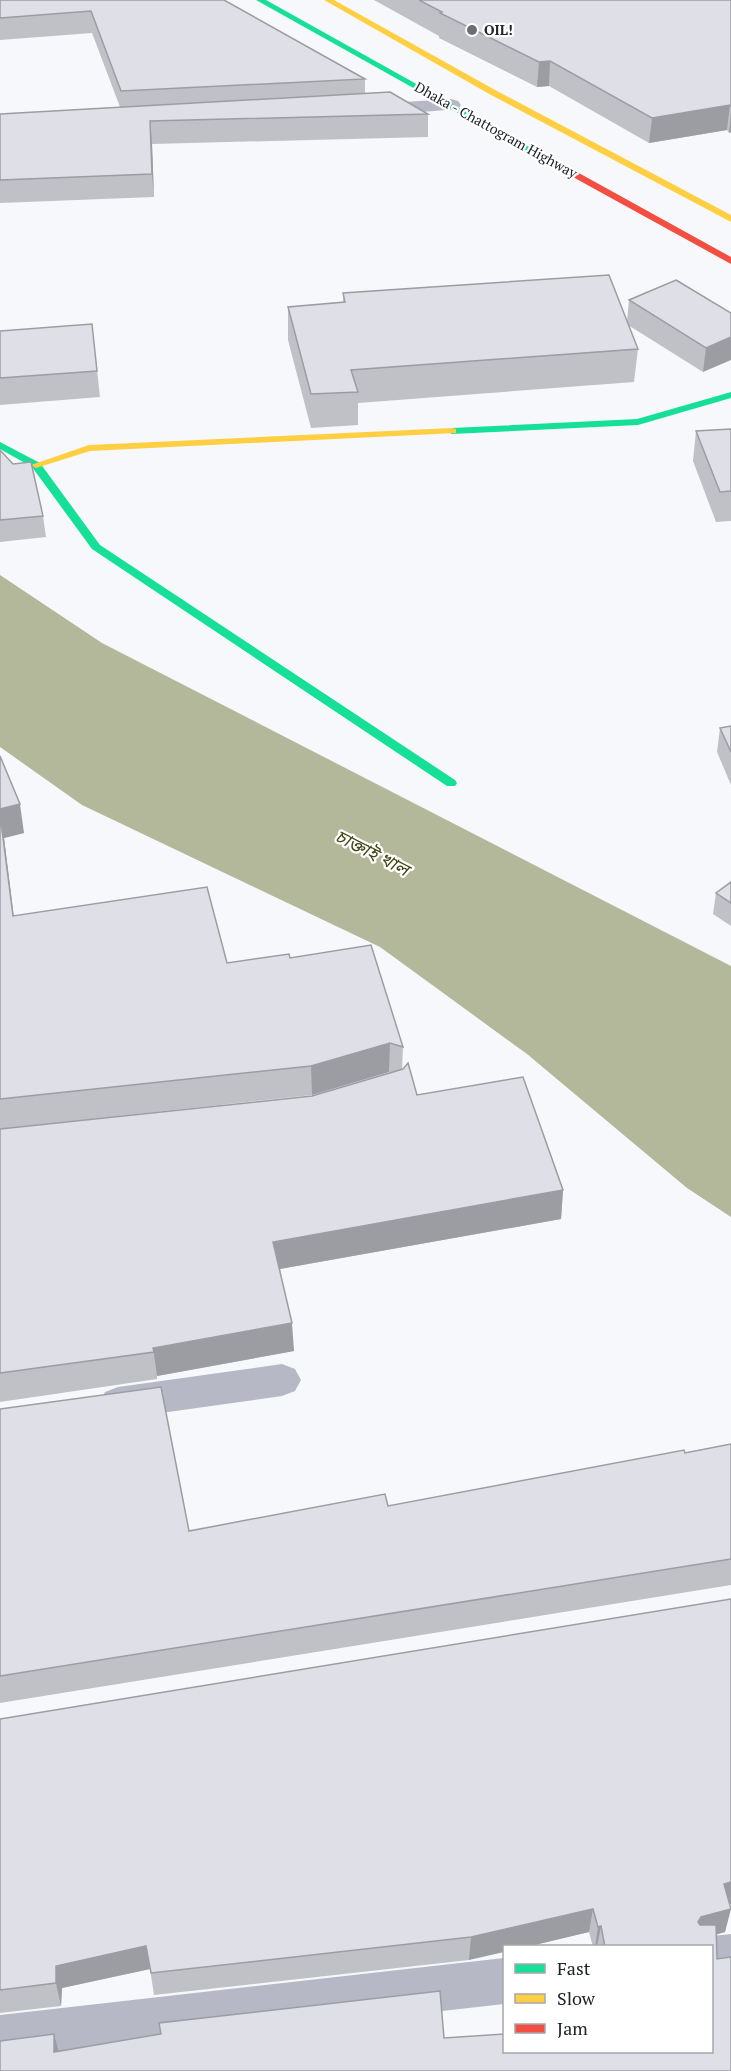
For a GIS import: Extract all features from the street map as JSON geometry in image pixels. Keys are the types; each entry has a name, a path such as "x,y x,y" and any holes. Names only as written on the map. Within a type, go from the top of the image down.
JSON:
{"main road":[{"name":"Dhaka - Chattogram Highway","path":"260,0 731,261"},
{"name":"Dhaka - Chattogram Highway","path":"328,0 494,93 731,219"},
{"path":"36,465 89,448 638,422 731,395"},
{"path":"0,445 36,465 96,548 451,783"}],"street":[{"path":"356,111 451,105"},
{"path":"82,1408 282,1380"},
{"path":"713,1958 731,1956"},
{"path":"0,2038 503,1981"}],"water":[{"name":"চাক্তাই খাল","path":"0,575 102,643 731,966 731,1217 687,1188 527,1054 380,947 82,805 0,747"}],"building":[{"path":"0,0 224,0 365,79 121,91 91,11 0,18"},
{"path":"419,0 731,0 731,106 652,118 550,61 539,62 440,13 442,12"},
{"path":"390,92 428,114 150,121 152,174 0,180 0,114"},
{"path":"609,275 638,349 351,370 358,392 311,394 288,307 345,302 343,293"},
{"path":"676,280 731,313 731,337 706,348 629,300"},
{"path":"92,324 97,371 0,378 0,331"},
{"path":"731,429 731,491 720,492 696,431"},
{"path":"0,450 13,464 31,462 43,516 0,520"},
{"path":"731,726 731,752 720,728"},
{"path":"0,756 20,804 0,809"},
{"path":"0,814 13,916 207,887 227,963 289,954 290,958 371,945 403,1047 390,1043 311,1066 0,1099"},
{"path":"731,882 731,903 716,893"},
{"path":"408,1063 417,1095 523,1077 563,1190 273,1242 292,1323 153,1348 154,1352 0,1373 0,1129 312,1096 403,1069"},
{"path":"161,1387 189,1531 385,1494 388,1506 684,1450 685,1453 731,1444 731,1559 0,1676 0,1409"},
{"path":"731,1599 731,1882 724,1884 731,1909 701,1917 698,1922 700,1925 716,1925 717,1959 731,1957 731,2071 0,2071 0,2041 54,2034 54,2052 161,2034 159,2023 440,1991 444,2038 503,2034 503,2053 713,2053 713,1945 605,1945 601,1926 598,1927 593,1909 471,1937 151,1973 146,1946 56,1966 56,1983 0,1990 0,1719"}],"traffic: fast":[{"path":"260,0 545,158"},
{"path":"452,431 638,422 731,395"},
{"path":"0,445 36,465 96,547 451,783"}],"traffic: slow":[{"path":"328,0 494,93 731,219"},
{"path":"36,465 89,448 452,431"}],"traffic: jam":[{"path":"545,158 731,261"}],"place":[{"name":"OIL!","path":"472,30"}]}
